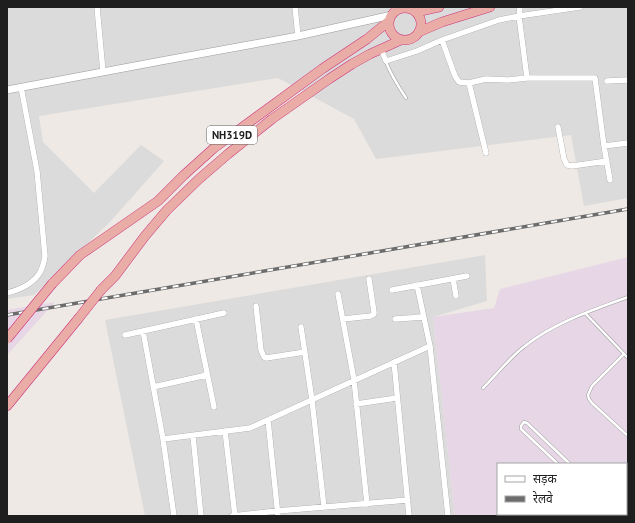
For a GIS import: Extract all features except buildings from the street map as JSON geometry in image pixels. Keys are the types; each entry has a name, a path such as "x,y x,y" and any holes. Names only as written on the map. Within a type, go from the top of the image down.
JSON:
{"highway":[{"path":"416,12 439,7"},
{"path":"421,31 442,22 490,7"},
{"path":"401,8 407,8 416,12 421,19 422,25 418,36 407,41 400,40 395,37 391,33 389,27 393,14 401,8"},
{"name":"NH319D","path":"7,339 52,284 80,255 158,201 214,148 322,69 367,39 393,14"},
{"name":"NH319D","path":"7,406 101,290 115,276 145,236 167,210 199,179 272,119 334,75 380,49 400,40"}],"street":[{"path":"97,7 103,72"},
{"path":"295,7 298,36"},
{"path":"520,7 527,78"},
{"path":"380,49 386,61 499,20 580,7"},
{"path":"7,90 298,36 393,14"},
{"path":"442,40 456,80 459,82 469,83 486,78 508,80 527,78 595,78 610,180"},
{"path":"608,82 628,80"},
{"path":"469,83 486,153"},
{"path":"7,293 23,288 39,274 43,266 45,256 37,171 21,87"},
{"path":"558,127 564,159 567,165 572,166 607,161"},
{"path":"604,146 628,143"},
{"path":"392,290 467,276"},
{"path":"343,320 371,316 374,314 369,279"},
{"path":"453,279 456,296"},
{"path":"417,285 430,346 448,516"},
{"path":"338,294 354,380 367,504"},
{"path":"256,306 261,350 264,357 266,358 305,352"},
{"path":"125,335 224,313"},
{"path":"395,320 424,317"},
{"path":"196,319 214,406"},
{"path":"301,327 312,400 324,507"},
{"path":"143,331 163,439 174,516"},
{"path":"163,439 250,428 430,346"},
{"path":"394,362 409,516"},
{"path":"153,387 207,375"},
{"path":"356,404 397,398"},
{"path":"268,420 277,514"},
{"path":"225,431 235,516"},
{"path":"193,436 201,516"},
{"path":"232,516 277,514 324,507 408,500"}],"lane":[{"path":"386,61 390,72 406,98"},
{"path":"484,388 524,346 549,329 628,297"},
{"path":"586,313 628,358"},
{"path":"624,354 592,386 588,394 592,403 628,436"},
{"path":"557,463 521,429 521,425 523,423 525,422 528,424 569,463"}],"shaded area":[{"path":"7,7 628,7 628,198 584,206 571,135 376,159 354,119 278,78 39,116 43,142 94,193 141,145 164,161 110,222 34,295 7,299"},
{"path":"485,255 487,301 433,317 455,516 145,516 105,320"},
{"path":"628,257 628,516 455,516 433,317 494,308 500,289"},
{"path":"55,302 8,354 7,354 7,310"}],"railway":[{"path":"7,315 628,209"}]}
